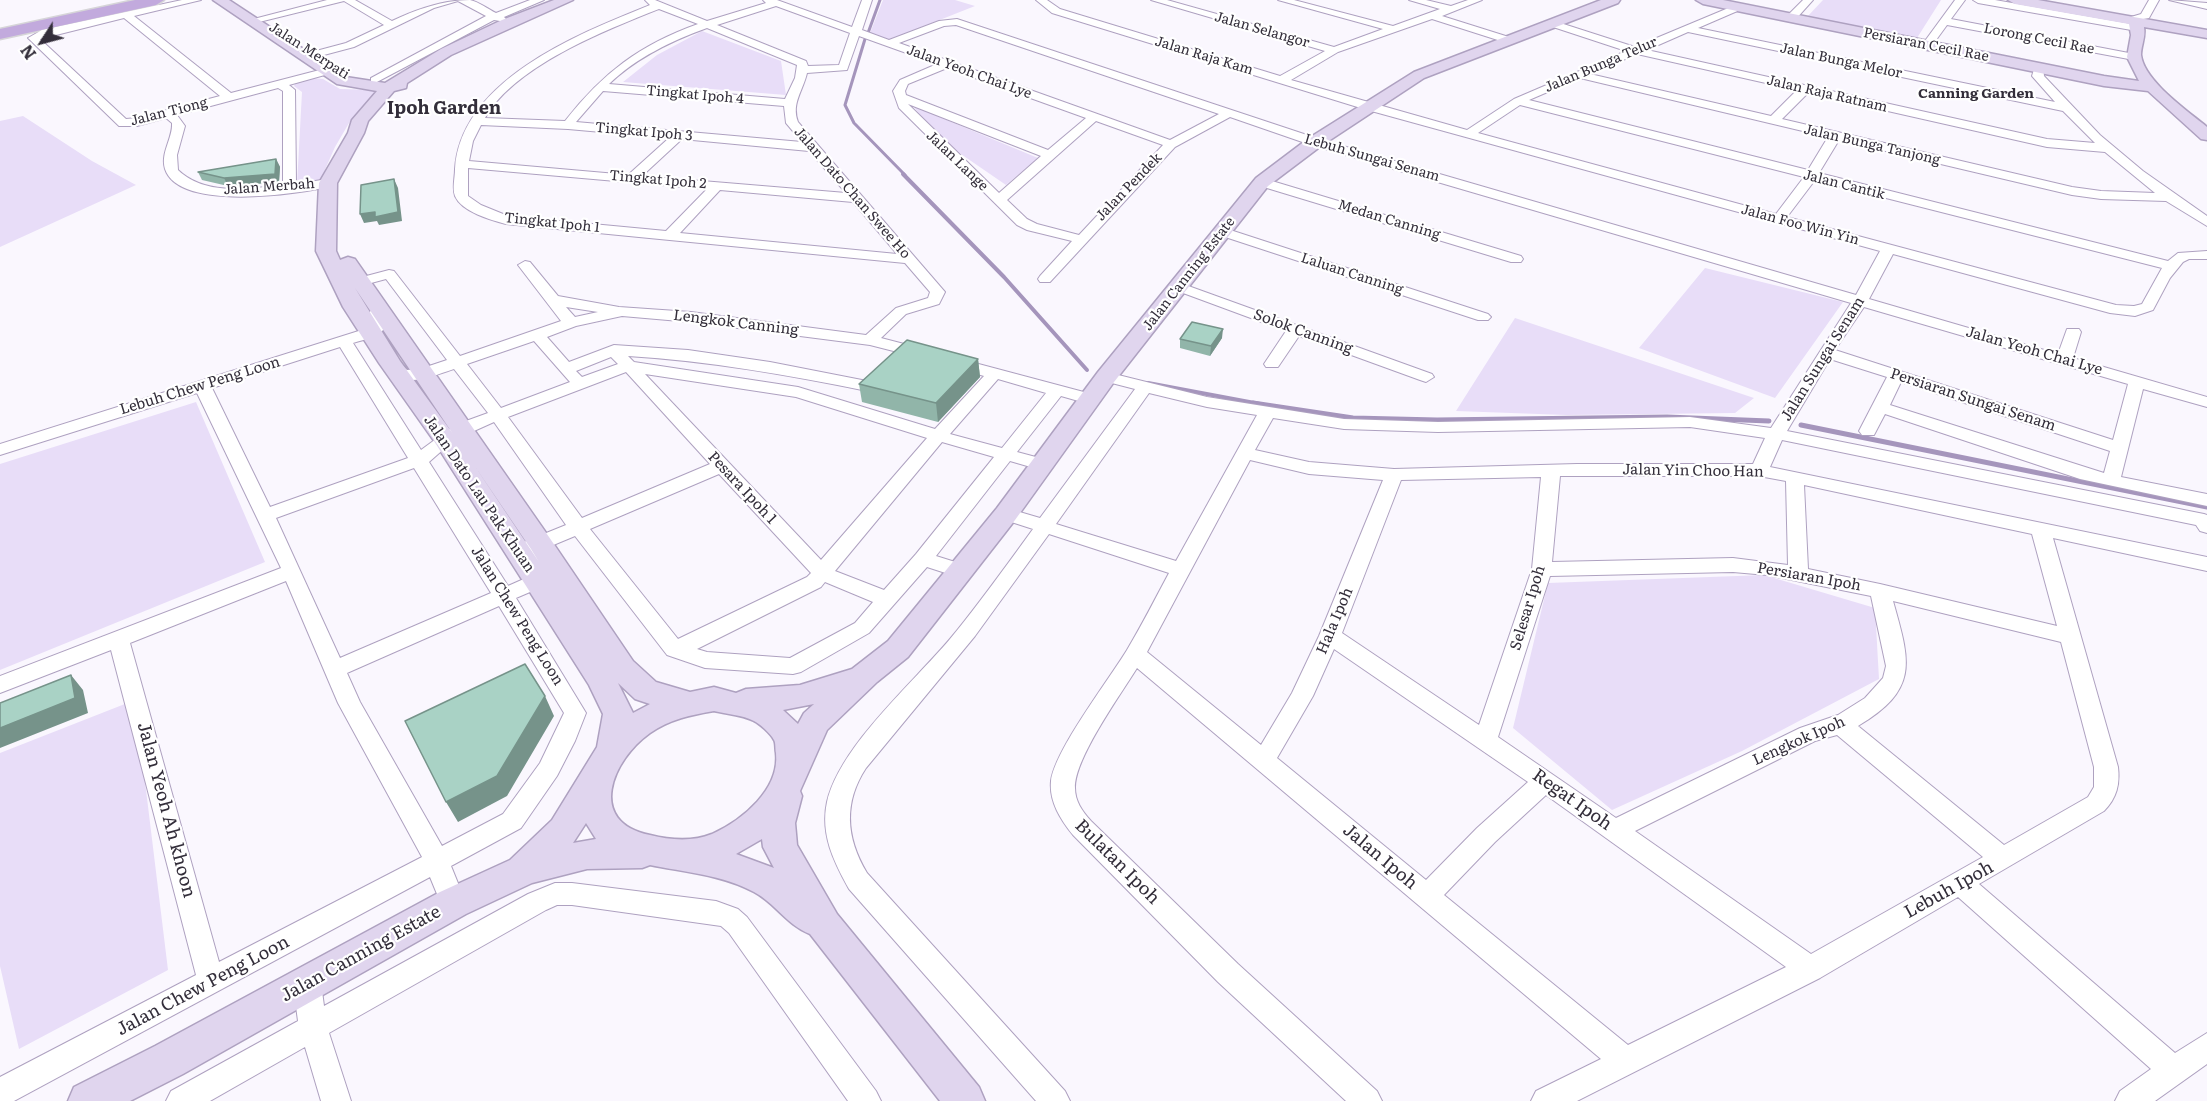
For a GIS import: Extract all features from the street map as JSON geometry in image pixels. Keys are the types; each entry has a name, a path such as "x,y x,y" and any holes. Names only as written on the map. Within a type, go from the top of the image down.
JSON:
{"main road":[{"path":"0,33 156,0"},
{"name":"Jalan Merpati","path":"220,0 263,25 337,74"},
{"name":"Jalan Merpati","path":"231,0 263,25"},
{"name":"Jalan Dato Lau Pak Khuan","path":"356,133 414,82 499,19 566,0"},
{"name":"Jalan Canning Estate","path":"792,773 815,722 866,674 898,649 1006,514 1106,377 1262,182 1315,142 1419,75 1613,0"},
{"name":"Persiaran Cecil Rae","path":"1703,0 2039,68 2150,87"},
{"path":"2015,0 2143,24 2207,33"},
{"path":"2027,0 2143,24"},
{"path":"0,28 129,7"},
{"path":"2143,24 2134,57 2150,87 2207,135"},
{"name":"Jalan Dato Lau Pak Khuan","path":"461,46 396,78 360,120 356,133 328,183 326,251 354,307 390,363 540,543 622,669 646,691 688,703"},
{"path":"373,119 388,85 404,84 425,68 448,58"},
{"name":"Jalan Dato Lau Pak Khuan","path":"337,74 388,85"},
{"name":"Jalan Dato Lau Pak Khuan","path":"328,242 341,251 422,374 453,440 537,581 603,681 618,714 606,761"},
{"name":"Jalan Canning Estate","path":"739,701 791,699 815,694 866,674"},
{"path":"824,925 803,914 771,883 707,860 658,854 618,841 601,821 595,797 606,761 641,724 659,713 688,703 714,699 739,701 763,709 781,723 792,742 792,773 778,823 780,847 824,925 964,1101"},
{"name":"Jalan Canning Estate","path":"88,1101 169,1060 453,903 522,871 564,830 606,761"},
{"path":"522,871 587,854 701,852 731,842 757,826 777,805 792,773"}],"street":[{"path":"129,7 196,0"},
{"path":"263,25 340,0"},
{"path":"348,0 391,25"},
{"path":"309,56 350,45 431,6 453,0"},
{"path":"462,0 499,19"},
{"path":"388,85 499,19 539,0"},
{"path":"645,0 798,60 802,63 803,70 789,103"},
{"path":"803,70 843,68 867,0"},
{"name":"Jalan Raja Kam","path":"1041,0 1069,15 1368,107"},
{"name":"Jalan Selangor","path":"1156,0 1334,50"},
{"path":"1283,0 1393,29"},
{"path":"1414,0 1451,9"},
{"path":"1282,80 1334,50 1477,0"},
{"path":"1791,18 1808,0"},
{"path":"1927,45 1960,0"},
{"name":"Lorong Cecil Rae","path":"1978,0 2143,24"},
{"path":"2143,24 2154,0"},
{"path":"2175,0 2207,6"},
{"path":"568,126 618,69 656,46 772,1"},
{"name":"Jalan Yeoh Chai Lye","path":"772,1 1171,144"},
{"name":"Tingkat Ipoh 1","path":"660,5 600,29 551,54 496,96 477,121 467,141 461,164 462,197 494,217 909,259"},
{"path":"129,7 228,97"},
{"name":"Jalan Tiong","path":"129,7 42,33 33,38 121,122 132,123 279,83 337,74"},
{"name":"Jalan Bunga Telur","path":"1469,134 1518,101 1738,7"},
{"path":"1432,16 1508,40"},
{"name":"Lorong Cecil Rae","path":"1944,21 2134,57"},
{"name":"Lebuh Sungai Senam","path":"889,43 943,22 957,22 1315,142 1862,300"},
{"name":"Jalan Raja Ratnam","path":"1551,23 1634,50 1805,89 2048,143 2106,148"},
{"name":"Jalan Bunga Melor","path":"1688,29 2065,108"},
{"path":"946,64 904,82 899,91 900,97 1049,154"},
{"path":"2039,68 2038,76 2065,108 2106,148 2166,197 2207,222"},
{"name":"Jalan Bunga Tanjong","path":"1580,75 2072,191 2101,195 2166,197"},
{"path":"279,83 289,90 291,188"},
{"name":"Tingkat Ipoh 4","path":"600,87 789,103"},
{"path":"1773,121 1805,89"},
{"name":"Jalan Lange","path":"900,97 903,106 914,120 1022,222 1032,227 1080,239"},
{"name":"Jalan Cantik","path":"1518,101 2170,266"},
{"name":"Jalan Dato Chan Swee Ho","path":"789,103 788,114 811,147 936,289 938,297 926,305 901,311 870,340"},
{"name":"Jalan Foo Win Yin","path":"1368,107 1778,220 2126,311 2143,310 2148,307 2170,266"},
{"name":"Jalan Merbah","path":"168,114 178,122 179,126 170,163 172,172 185,183 202,190 258,191 328,183"},
{"name":"Jalan Pendek","path":"1045,279 1171,144 1227,114"},
{"path":"999,201 1049,154 1094,117"},
{"name":"Tingkat Ipoh 3","path":"477,121 568,126 811,147"},
{"path":"632,178 679,135"},
{"path":"1778,220 1811,176 1835,136"},
{"name":"Tingkat Ipoh 2","path":"461,164 855,198"},
{"name":"Medan Canning","path":"1262,182 1516,259"},
{"path":"669,236 718,185"},
{"name":"Laluan Canning","path":"1221,231 1483,317"},
{"name":"Jalan Sungai Senam","path":"1760,470 1776,434 1826,352 1862,300 1888,249"},
{"path":"2170,266 2185,256 2207,255"},
{"path":"525,265 571,323"},
{"path":"360,282 389,274 498,415 578,527 675,650 705,660 793,666 859,630 923,559 1057,390"},
{"name":"Solok Canning","path":"1180,287 1426,377"},
{"path":"553,300 622,311"},
{"name":"Jalan Yeoh Chai Lye","path":"1862,300 2207,402"},
{"path":"370,332 379,326 376,314 380,309"},
{"name":"Lengkok Canning","path":"422,374 571,323 622,311 665,314 870,340 1089,399"},
{"path":"1272,364 1295,330"},
{"name":"Lebuh Chew Peng Loon","path":"0,450 370,332"},
{"path":"2064,360 2073,332"},
{"path":"537,335 580,384"},
{"name":"Jalan Chew Peng Loon","path":"0,1093 512,821 525,806 569,732 575,713 344,340"},
{"path":"845,408 907,349"},
{"path":"566,369 614,350 688,355 771,367 867,386"},
{"name":"Pesara Ipoh 1","path":"614,350 822,573 888,600"},
{"name":"Persiaran Sungai Senam","path":"1826,352 2120,448"},
{"path":"390,363 397,367 403,375 422,374"},
{"path":"265,515 420,460 498,415 627,366 798,392 938,436 1041,464"},
{"path":"675,650 814,582 994,374"},
{"path":"1868,431 1896,375"},
{"path":"1106,377 1144,388 1267,412 1344,424 1438,427 1690,423 1776,434 2206,522"},
{"path":"2111,482 2137,381"},
{"path":"202,385 292,571 349,703 437,861 453,903"},
{"path":"1055,1101 858,881 843,858 837,823 842,790 859,760 905,702 966,632 1144,388"},
{"path":"1880,407 2111,482 2205,500"},
{"name":"Bulatan Ipoh","path":"1267,412 1135,654 1066,766 1062,785 1066,807 1082,828 1228,973 1367,1101"},
{"name":"Jalan Yin Choo Han","path":"1243,453 1309,468 1394,475 1551,471 1760,470 2207,564"},
{"path":"335,669 537,581 527,555 531,547 721,465"},
{"name":"Selesar Ipoh","path":"1485,741 1542,569 1551,471"},
{"name":"Hala Ipoh","path":"1264,760 1302,696 1330,636 1394,475"},
{"path":"1795,478 1798,573"},
{"path":"1006,514 1180,570"},
{"name":"Lebuh Ipoh","path":"1546,1101 1810,969 2003,860 2096,804 2106,790 2106,767 2042,531"},
{"path":"923,559 961,571"},
{"name":"Persiaran Ipoh","path":"1542,569 1733,565 1798,573 2070,637"},
{"path":"0,685 292,571"},
{"name":"Lengkok Ipoh","path":"1614,830 1808,734 1840,724 1878,699 1889,687 1896,673 1896,659 1880,591"},
{"name":"Regat Ipoh","path":"1330,636 1545,781 1810,969"},
{"name":"Jalan Yeoh Ah khoon","path":"118,639 140,710 211,981"},
{"name":"Jalan Ipoh","path":"1135,654 1626,1061"},
{"path":"1840,724 2003,860"},
{"path":"1427,896 1486,835 1545,781"},
{"path":"1960,883 2174,1071"},
{"path":"181,1101 555,894 572,894 716,913 729,917 738,925 866,1101"},
{"path":"307,984 313,1028 336,1101"},
{"path":"2130,1101 2207,1047"}],"shaded area":[{"path":"883,0 955,0 975,6 889,40 870,33"},
{"path":"1823,0 1941,0 1917,38 1807,17"},
{"path":"702,31 781,61 786,95 623,82 657,55"},
{"path":"312,78 323,79 340,89 379,90 349,123 320,181 297,185 302,92 294,86 296,82"},
{"path":"913,106 1038,158 1006,185 939,139"},
{"path":"23,116 92,161 136,185 0,247 0,121"},
{"path":"1705,268 1843,302 1775,398 1639,348"},
{"path":"1515,318 1754,398 1735,413 1566,415 1456,411"},
{"path":"196,402 265,562 0,670 0,464"},
{"path":"1764,575 1875,608 1879,679 1742,751 1612,810 1513,728 1548,583"},
{"path":"135,700 168,970 19,1049 0,966 0,753"}],"building":[{"path":"276,159 275,174 224,178 198,172"},
{"path":"394,179 398,212 375,217 375,212 360,214 361,185"},
{"path":"1192,322 1223,329 1211,346 1180,339"},
{"path":"907,340 978,359 936,403 859,384"},
{"path":"525,664 545,696 497,776 446,802 405,721"},
{"path":"71,675 75,698 0,728 0,703"}],"waterway":[{"path":"868,33 880,0"},
{"path":"865,39 845,105 854,123 905,175"},
{"path":"903,174 1004,277 1087,370"},
{"path":"1148,383 1260,404"},
{"path":"1253,403 1353,418 1437,420 1667,417 1769,421"},
{"path":"1801,425 2207,507"}],"district":[{"name":"Canning Garden","path":"1976,94"},
{"name":"Ipoh Garden","path":"444,109"}]}
